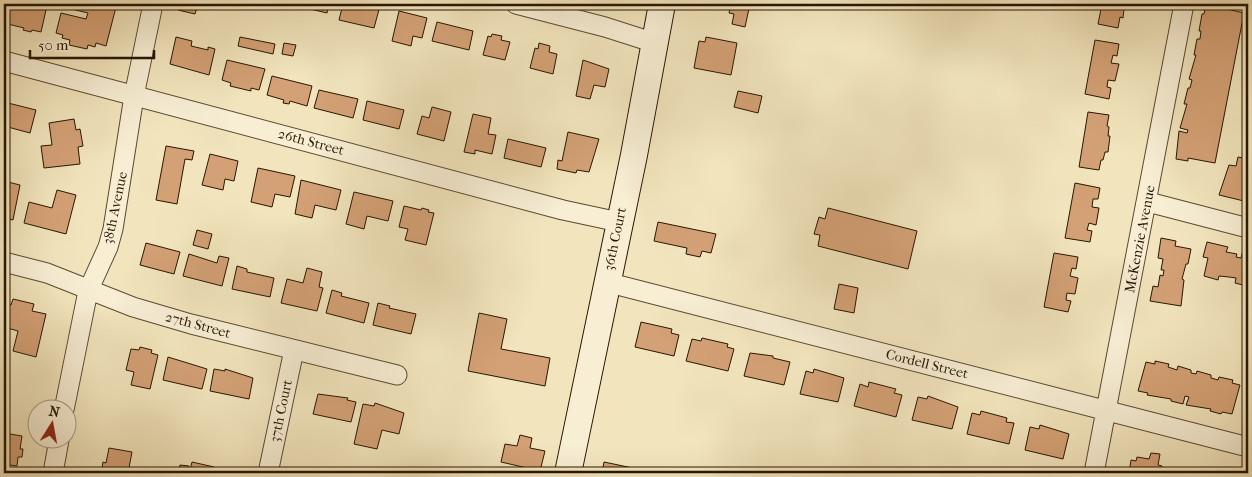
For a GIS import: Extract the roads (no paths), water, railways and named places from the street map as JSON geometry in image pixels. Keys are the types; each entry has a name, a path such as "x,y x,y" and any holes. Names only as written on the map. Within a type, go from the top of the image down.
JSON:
{"street":[{"name":"38th Avenue","path":"66,400 88,291 108,247 113,229 134,96 154,4"},
{"path":"516,4 655,42"},
{"name":"36th Court","path":"568,473 662,4"},
{"name":"McKenzie Avenue","path":"1094,473 1105,410 1148,202 1184,4"},
{"name":"26th Street","path":"4,61 619,222"},
{"path":"1148,202 1248,228"},
{"name":"27th Street","path":"4,262 47,274 88,291 183,322 397,375"},
{"name":"Cordell Street","path":"606,282 1248,447"},
{"name":"37th Court","path":"268,473 294,350"},
{"path":"53,473 57,450"}]}
